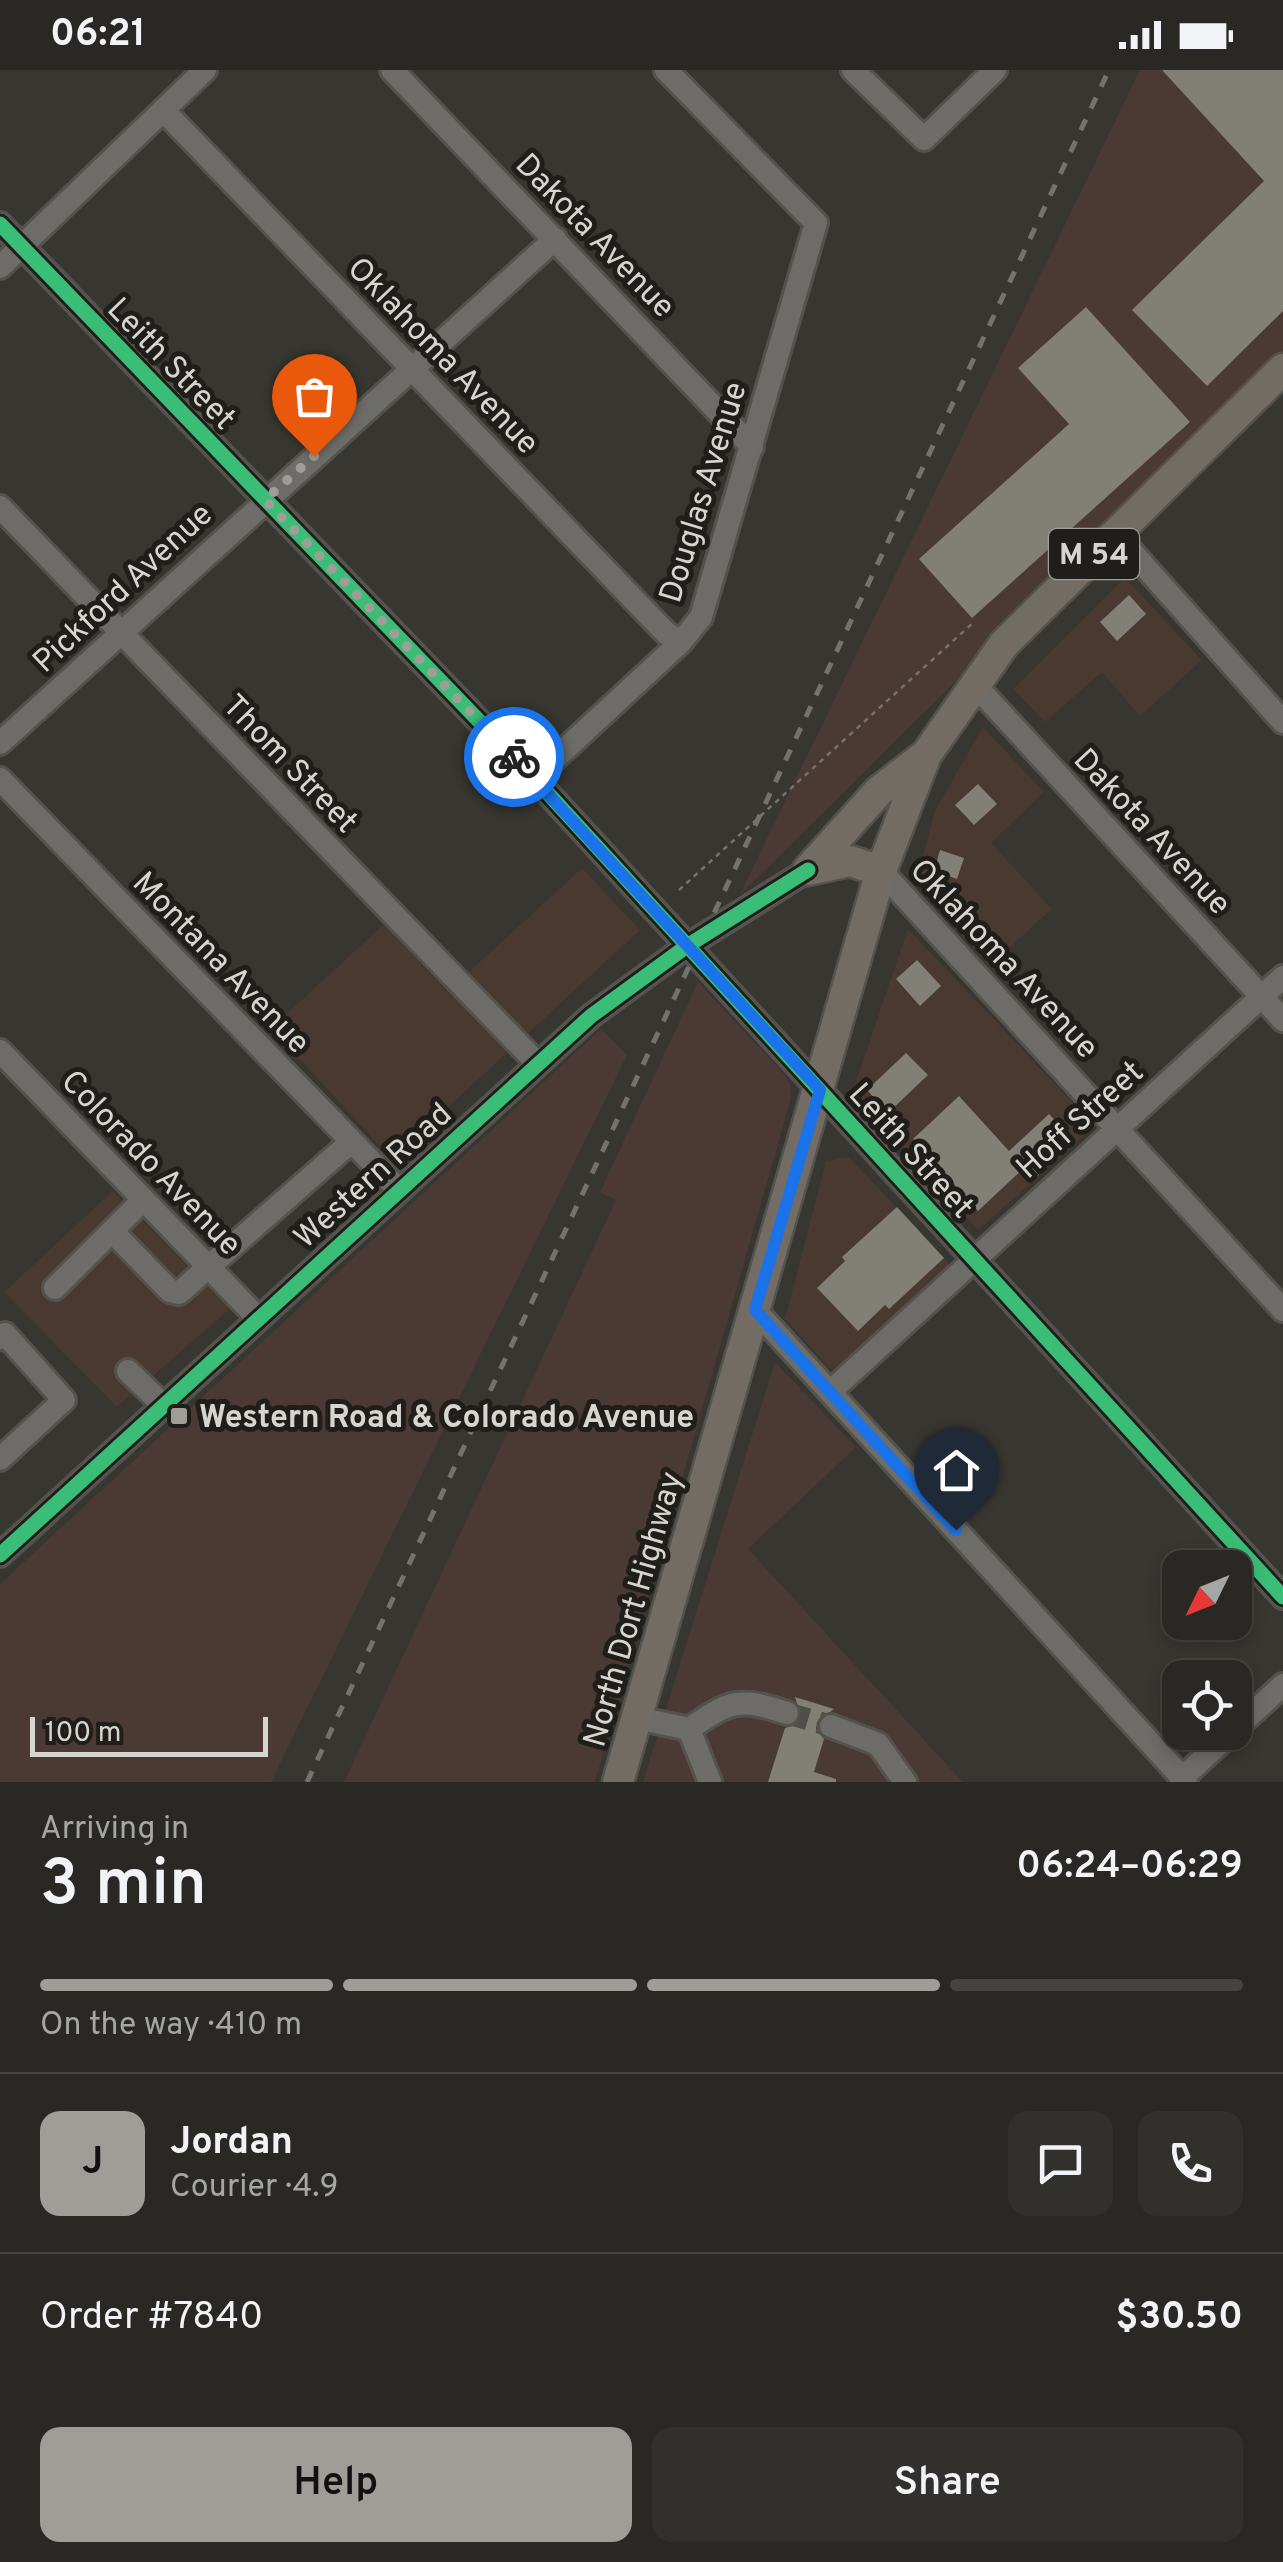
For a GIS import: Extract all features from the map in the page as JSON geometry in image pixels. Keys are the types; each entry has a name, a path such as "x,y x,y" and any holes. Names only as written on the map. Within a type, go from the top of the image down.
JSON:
{"main road":[{"name":"North Dort Highway","path":"618,1782 881,870 926,755 1004,644 1114,534 1278,384"},
{"path":"808,870 879,791 926,755"},
{"path":"808,870 850,861 881,870"}],"street":[{"path":"0,267 205,70"},
{"name":"Dakota Avenue","path":"392,70 752,447"},
{"name":"Douglas Avenue","path":"534,778 681,642 701,617 816,223 666,70"},
{"path":"853,70 924,139 995,70"},
{"name":"Oklahoma Avenue","path":"164,110 666,632 681,642"},
{"name":"Leith Street","path":"0,224 534,778 1283,1597"},
{"name":"Pickford Avenue","path":"0,743 556,239"},
{"name":"Thom Street","path":"0,507 537,1062"},
{"path":"1114,534 1283,722"},
{"name":"Dakota Avenue","path":"975,685 1283,1020"},
{"name":"Montana Avenue","path":"0,779 398,1189"},
{"name":"Western Road","path":"0,1555 256,1317 610,1000 808,870"},
{"name":"Oklahoma Avenue","path":"881,870 1283,1310"},
{"name":"Hoff Street","path":"830,1392 1283,977"},
{"name":"Colorado Avenue","path":"0,1051 256,1317"},
{"path":"112,1231 176,1294 352,1142"},
{"path":"55,1288 143,1200"},
{"path":"755,1310 1184,1780 1214,1750"},
{"path":"0,1338 5,1334 64,1400 0,1458"},
{"path":"128,1372 162,1404"},
{"path":"1252,1714 1283,1685"},
{"path":"636,1718 688,1729 713,1712 750,1700 788,1713"},
{"path":"831,1726 878,1744 906,1782"},
{"path":"688,1729 710,1782"}],"path":[{"path":"679,890 976,621"}],"shaded area":[{"path":"1140,70 1283,70 1283,357 739,896"},
{"path":"1125,578 1202,660 1140,716 1102,672 1045,722 1013,689"},
{"path":"983,727 1044,792 991,843 1052,909 989,966 917,879 935,811"},
{"path":"582,868 640,930 392,1159 271,1028 384,924 447,992"},
{"path":"908,929 1095,1126 978,1230 852,1093"},
{"path":"698,982 784,1074 790,1084 791,1099 595,1782 344,1782 616,1200 600,1192"},
{"path":"601,1029 627,1055 271,1782 0,1782 0,1584"},
{"path":"849,1157 951,1266 833,1372 785,1319 826,1161"},
{"path":"113,1191 230,1309 117,1407 4,1292"},
{"path":"775,1362 856,1447 748,1549 963,1782 643,1782"}],"building":[{"path":"1162,70 1283,70 1283,311 1207,386 1132,310 1264,181"},
{"path":"1086,307 1190,422 972,618 919,559 1069,424 1018,368"},
{"path":"1129,595 1146,614 1117,641 1100,622"},
{"path":"978,784 997,804 974,825 955,805"},
{"path":"940,850 964,858 957,879 934,871"},
{"path":"917,960 941,986 920,1006 896,979"},
{"path":"906,1053 928,1075 888,1113 867,1090"},
{"path":"959,1096 1009,1151 1049,1114 1073,1140 1032,1177 1024,1168 978,1211 913,1139"},
{"path":"897,1207 944,1258 889,1309 885,1305 858,1331 817,1288 845,1261 842,1257"},
{"path":"795,1697 834,1709 817,1722 816,1729 824,1739 814,1772 836,1782 768,1782 785,1728 796,1725 801,1717"}],"tunnel":[{"path":"787,1713 831,1726"}],"railway":[{"path":"307,1782 1109,70"}],"cycle path":[{"path":"0,224 534,778 1283,1597"},
{"path":"0,1555 591,1016 687,946 808,870"}],"way so far":[{"path":"314,456 265,500 514,757"}],"place":[{"name":"Western Road & Colorado Avenue","path":"179,1416"}],"route":[{"path":"514,757 820,1090 755,1310 956,1530"}]}
